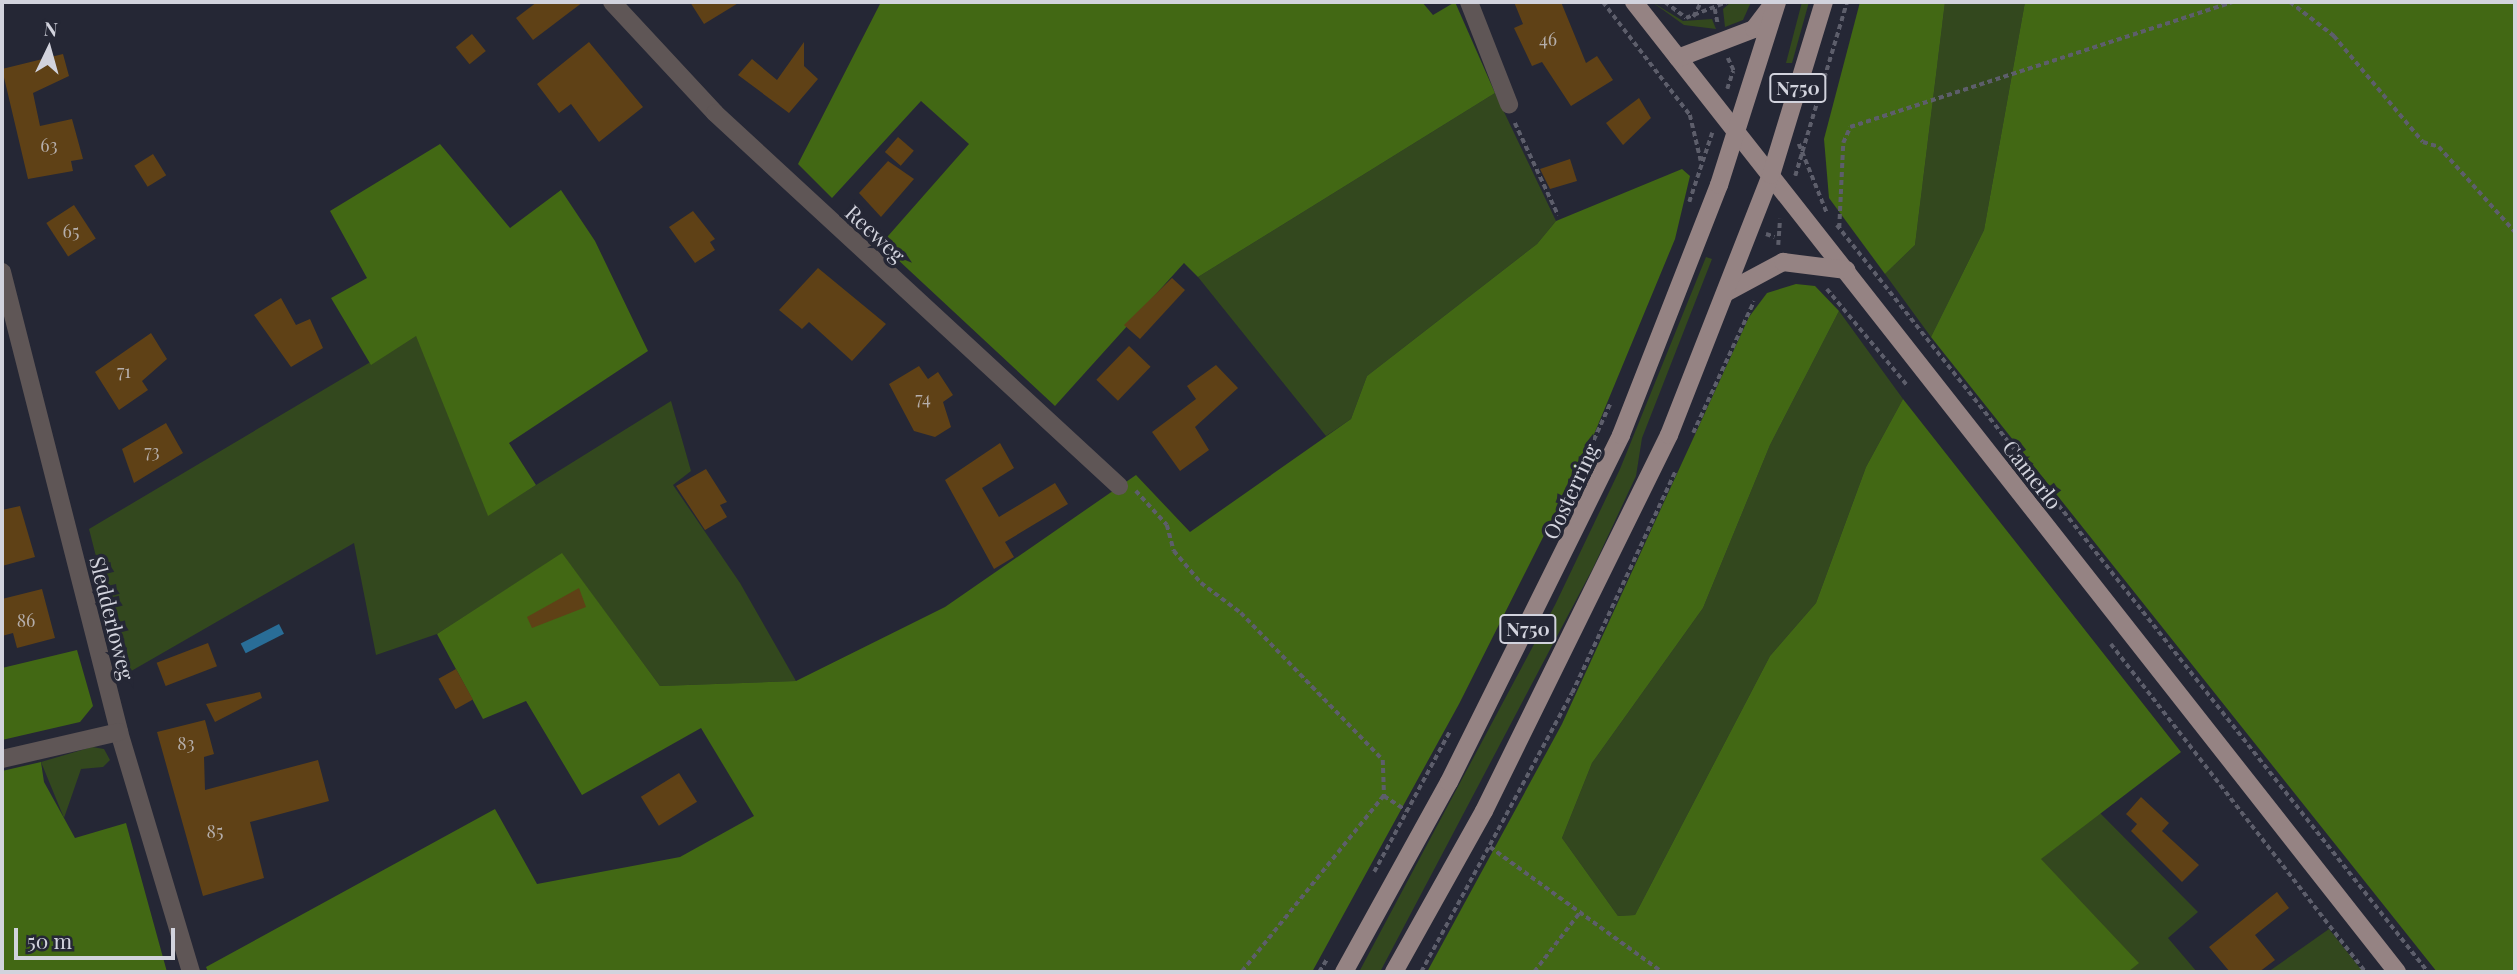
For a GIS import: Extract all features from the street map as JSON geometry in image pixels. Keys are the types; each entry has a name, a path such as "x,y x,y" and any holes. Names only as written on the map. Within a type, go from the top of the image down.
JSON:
{"main road":[{"name":"Camerlo","path":"1634,2 2397,972"},
{"path":"1678,58 1754,29 1776,2"},
{"name":"Oosterring","path":"1344,972 1566,553 1661,335 1738,132 1776,2"},
{"name":"N750","path":"1394,972 1606,571 1727,292 1771,175 1824,2"},
{"path":"1727,292 1783,262 1846,270"}],"street":[{"name":"Reeweg","path":"612,2 715,113 1119,486"},
{"path":"1469,2 1509,104"},
{"name":"Sledderloweg","path":"2,272 119,732 191,972"},
{"path":"2,759 119,732"}],"path":[{"path":"1603,2 1690,115 1701,164"},
{"path":"1665,2 1678,16 1693,17 1727,2"},
{"path":"1794,178 1805,150 1847,2"},
{"path":"1839,228 1843,143 1850,127 2233,2"},
{"path":"2290,2 2334,36 2423,142 2439,147 2515,232"},
{"path":"1693,17 1700,4"},
{"path":"1715,9 1719,29"},
{"path":"1725,94 1732,71"},
{"path":"1509,104 1558,215"},
{"path":"1685,214 1712,132"},
{"path":"1805,150 1817,198 1839,228 2428,972"},
{"path":"1775,237 1782,214"},
{"path":"1841,303 1911,389"},
{"path":"1690,438 1748,309"},
{"path":"1588,454 1615,392"},
{"path":"1421,972 1572,693 1679,463"},
{"path":"1119,486 1136,491 1167,525 1174,551 1201,583 1241,613 1382,760 1384,796 1242,972"},
{"path":"2109,641 2365,972"},
{"path":"1371,879 1454,724"},
{"path":"1384,796 1408,811"},
{"path":"1490,847 1662,972"},
{"path":"1534,972 1581,911"},
{"path":"1319,972 1333,948"}],"green space":[{"path":"881,2 1422,2 1433,15 1455,2 1495,93 1198,277 1184,263 1055,406 881,244 969,144 921,101 832,198 798,164"},
{"path":"1652,2 1683,21 1712,19 1716,29 1684,25"},
{"path":"1731,2 1751,2 1743,20 1725,27 1723,9"},
{"path":"1802,2 1809,2 1792,63 1786,63"},
{"path":"1860,2 1945,2 1915,245 1885,274 1829,198 1824,139"},
{"path":"1945,2 2025,2 1984,230 1931,337 1885,274 1915,245"},
{"path":"2025,2 2515,2 2515,972 2437,972 1931,337 1984,230"},
{"path":"1495,93 1556,221 1537,244 1367,376 1351,419 1326,436 1198,277"},
{"path":"440,144 510,228 561,190 595,241 648,351 509,443 536,485 488,516 416,336 371,365 331,298 367,278 330,211"},
{"path":"1682,169 1690,176 1675,239 1590,444 1459,704 1312,972 208,972 206,967 495,809 537,884 680,857 754,816 701,728 582,795 526,701 483,719 437,634 562,553 660,686 796,681 945,607 1136,475 1190,532 1351,419 1367,376 1537,244 1556,221"},
{"path":"1706,257 1712,259 1642,438 1636,476 1593,568 1380,972 1359,972 1555,605 1620,469"},
{"path":"1796,284 1815,286 1839,311 1770,445 1703,608 1592,763 1562,838 1618,916 1635,915 1770,656 1816,603 1866,467 1903,399 2181,752 2041,859 2139,963 2128,972 1427,972 1562,724 1749,317 1767,293"},
{"path":"1839,311 1903,399 1866,467 1816,603 1770,656 1635,915 1618,916 1562,838 1592,763 1703,608 1770,445"},
{"path":"416,335 488,515 671,401 691,471 673,485 740,583 796,681 660,686 562,554 437,634 376,655 354,543 126,674 89,529"},
{"path":"77,650 93,706 80,722 2,740 2,668"},
{"path":"92,747 104,749 110,760 103,767 81,769 64,818 41,762"},
{"path":"41,762 44,782 75,838 126,823 167,972 2,972 2,771"},
{"path":"2099,812 2198,912 2168,938 2197,972 2128,972 2138,963 2040,859"},
{"path":"2329,929 2363,972 2268,972"}],"water":[{"path":"279,624 284,634 246,653 241,644"}],"building":[{"path":"537,2 583,2 533,40 516,18"},
{"path":"690,2 740,2 704,24"},
{"path":"1514,2 1561,2 1586,63 1597,56 1613,80 1571,106 1542,62 1532,66 1514,28 1523,24"},
{"path":"472,34 486,51 470,64 456,47"},
{"path":"589,42 643,107 599,142 571,104 559,113 537,84"},
{"path":"804,42 804,66 818,79 789,113 738,75 752,59 777,80"},
{"path":"63,54 69,76 33,93 40,126 72,119 83,159 71,161 73,171 28,179 2,69"},
{"path":"1639,98 1651,118 1623,145 1606,123"},
{"path":"898,137 914,151 901,166 885,152"},
{"path":"153,154 166,175 148,187 134,166"},
{"path":"1570,159 1577,181 1550,189 1540,169"},
{"path":"888,161 914,179 881,217 859,193"},
{"path":"74,205 96,239 68,257 46,223"},
{"path":"693,211 715,239 710,242 715,250 695,263 669,227"},
{"path":"818,268 886,324 852,361 809,322 802,329 779,310"},
{"path":"1172,278 1185,290 1140,339 1124,325"},
{"path":"281,298 296,325 310,319 323,348 291,367 254,315"},
{"path":"151,333 167,359 142,381 148,390 119,410 95,372"},
{"path":"1129,346 1151,367 1118,401 1096,380"},
{"path":"1216,365 1238,388 1195,427 1209,450 1180,471 1152,432 1196,399 1187,386"},
{"path":"919,366 928,379 938,372 953,395 943,402 951,427 935,437 914,431 889,384"},
{"path":"166,423 183,453 134,483 122,449"},
{"path":"1000,443 1014,468 982,488 999,517 1055,483 1068,504 1005,542 1014,557 994,569 945,480"},
{"path":"706,469 727,502 720,505 727,517 705,530 676,486"},
{"path":"20,506 35,557 2,566 2,510"},
{"path":"579,588 586,607 532,628 527,617"},
{"path":"42,589 55,638 17,648 13,633 2,636 2,599"},
{"path":"208,643 217,666 166,686 157,663"},
{"path":"456,669 473,700 455,709 439,679"},
{"path":"260,692 262,698 215,722 206,704"},
{"path":"205,720 214,754 204,757 205,790 318,760 329,801 250,822 264,878 203,896 157,732"},
{"path":"679,773 697,802 659,826 641,797"},
{"path":"2141,797 2169,823 2162,831 2199,865 2182,882 2131,831 2137,824 2126,814"},
{"path":"2277,892 2289,908 2255,935 2275,960 2259,972 2230,972 2209,947"}]}
